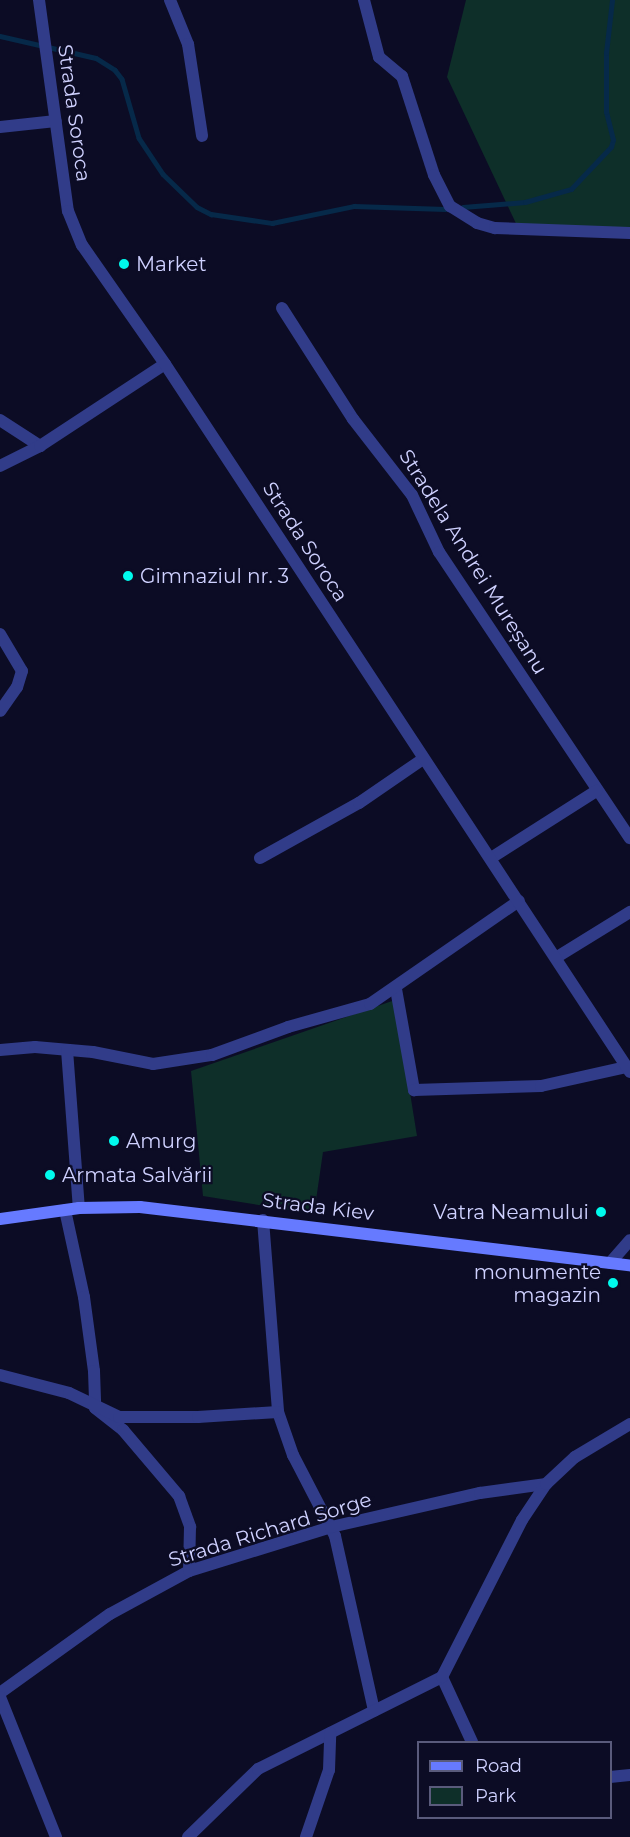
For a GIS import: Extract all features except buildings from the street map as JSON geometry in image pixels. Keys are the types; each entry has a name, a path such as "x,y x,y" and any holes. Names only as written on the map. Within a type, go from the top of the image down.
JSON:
{"main road":[{"name":"Strada Kiev","path":"0,1219 79,1208 140,1207 630,1265"}],"street":[{"name":"Strada Soroca","path":"39,0 68,211 77,236 165,364 423,759 492,858 628,1069"},
{"path":"170,0 188,44 202,136"},
{"path":"364,0 379,57 402,76 434,175 450,206 477,223 495,228 630,233"},
{"path":"0,127 56,121"},
{"name":"Stradela Andrei Mureșanu","path":"282,308 353,419 412,495 439,552 596,791 630,838"},
{"path":"0,466 40,446 165,364"},
{"path":"0,420 40,446"},
{"path":"0,634 22,671 17,687 0,711"},
{"path":"260,858 359,803 423,759"},
{"path":"492,858 596,791"},
{"path":"0,1050 34,1047 67,1050 153,1064 190,1060 288,1027 354,1011 396,989 519,901"},
{"path":"557,957 630,912"},
{"path":"396,989 414,1090 541,1086 628,1069"},
{"path":"67,1050 79,1208"},
{"path":"65,1210 84,1297 94,1371 95,1408"},
{"path":"263,1220 278,1412 293,1455 331,1527 374,1711"},
{"path":"610,1263 630,1240"},
{"path":"0,1375 69,1393 95,1408 123,1430 179,1496 190,1527 189,1571"},
{"path":"95,1408 119,1417 139,1418 278,1412"},
{"path":"188,1837 258,1769 442,1677 522,1520 546,1484 575,1457 630,1424"},
{"name":"Strada Richard Sorge","path":"0,1695 110,1614 189,1571 331,1527 489,1491 546,1484"},
{"path":"442,1677 471,1741"},
{"path":"0,1695 56,1837"},
{"path":"306,1837 329,1770 330,1732"},
{"path":"612,1777 630,1775"}],"green space":[{"path":"466,0 630,0 630,228 520,232 447,77"},
{"path":"395,1000 417,1136 323,1152 314,1214 203,1196 191,1071"}],"waterway":[{"path":"463,207 525,202 571,189 611,147 613,140 606,112 606,53 612,0"},
{"path":"0,36 96,58 115,70 122,79 139,138 163,174 197,207 211,214 272,223 354,206 445,209"}],"place":[{"name":"Market","path":"124,264"},
{"name":"Gimnaziul nr. 3","path":"128,576"},
{"name":"Amurg","path":"114,1141"},
{"name":"Armata Salvării","path":"50,1175"},
{"name":"Vatra Neamului","path":"601,1212"},
{"name":"monumente magazin","path":"613,1283"}]}
